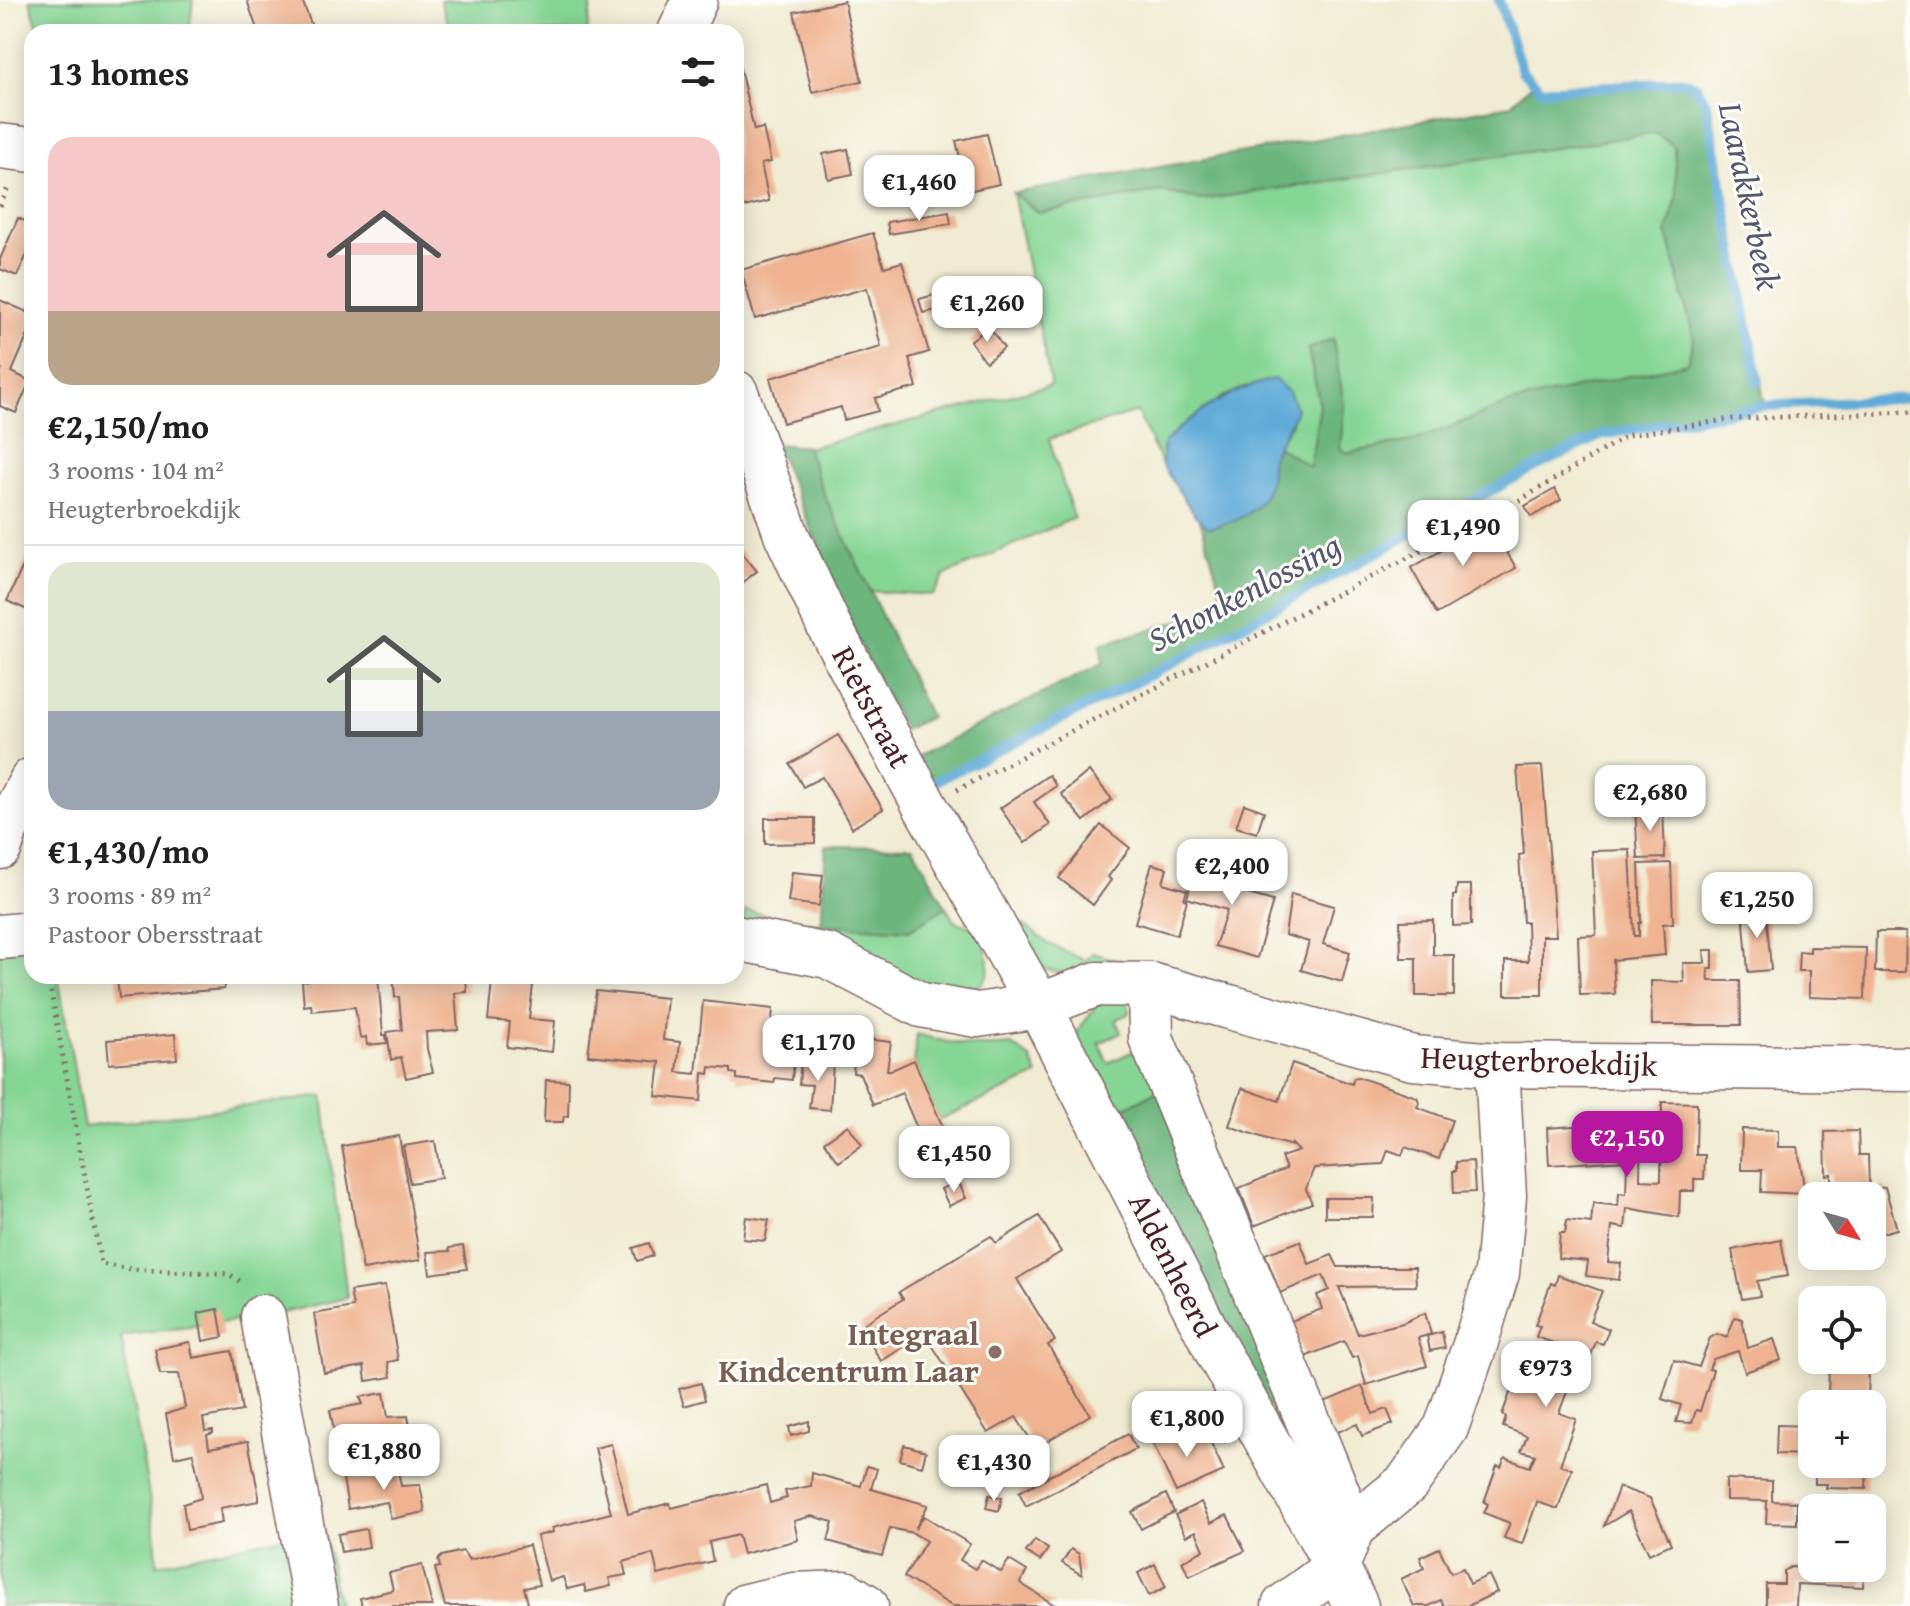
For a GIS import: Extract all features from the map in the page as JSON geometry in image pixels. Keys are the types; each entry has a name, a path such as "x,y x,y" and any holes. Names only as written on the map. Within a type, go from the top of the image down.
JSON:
{"street":[{"path":"684,24 695,0"},
{"path":"0,146 24,149"},
{"name":"Rietstraat","path":"744,415 787,536 828,624 925,806 1039,1006"},
{"path":"0,847 24,795"},
{"path":"0,937 24,935"},
{"name":"Heugterbroekdijk","path":"744,940 828,956 921,1005 977,1015 1039,1006 1097,984 1150,985 1413,1058 1497,1065 1910,1069"},
{"name":"Aldenheerd","path":"1150,985 1151,1038 1344,1548 1356,1606"},
{"name":"Aldenheerd","path":"1039,1006 1217,1351 1344,1548"},
{"path":"1284,1606 1407,1483 1446,1428 1497,1273 1504,1196 1497,1065"},
{"path":"263,1317 316,1606"},
{"path":"746,1606 794,1595 845,1593 866,1606"}],"path":[{"path":"925,806 1520,500 1628,435 1732,419 1910,412"},
{"path":"49,984 101,1264 130,1269 229,1274 258,1294 263,1317"}],"green space":[{"path":"30,0 193,0 190,24 37,24"},
{"path":"440,0 592,0 588,24 448,24"},
{"path":"1680,78 1696,82 1708,104 1765,406 1602,435 1531,467 1161,668 931,783 917,756 1102,664 1101,644 1226,607 1200,519 1210,528 1270,478 1271,459 1277,446 1310,467 1320,405 1308,349 1333,339 1344,405 1340,449 1348,453 1417,440 1510,403 1687,363 1694,339 1667,232 1677,198 1674,146 1655,133 1201,200 1161,191 1039,213 1013,193 1510,105 1529,87"},
{"path":"1655,133 1674,146 1677,198 1667,232 1694,339 1687,363 1451,427 1417,440 1348,453 1340,449 1344,405 1308,349 1320,405 1310,468 1277,446 1291,424 1290,393 1282,387 1247,386 1222,397 1164,442 1162,465 1137,412 1049,439 1074,518 945,575 933,595 870,591 822,492 807,448 1051,385 1013,193 1039,213 1161,191 1201,200"},
{"path":"775,444 807,447 823,492 930,717 904,730 856,636"},
{"path":"826,846 913,847 946,907 909,930 821,924"},
{"path":"946,907 954,921 977,933 984,945 989,968 984,981 977,987 948,996 744,923 745,911 821,924 909,930"},
{"path":"1023,924 1049,944 1086,961 1092,953 1123,962 1075,972 1051,971 1028,955 1017,928"},
{"path":"24,948 24,984 59,984 84,1127 323,1096 347,1298 263,1317 121,1336 155,1530 157,1564 323,1528 338,1606 0,1606 0,950"},
{"path":"1127,996 1130,1013 1116,1020 1121,1033 1099,1043 1108,1063 1142,1047 1160,1090 1106,1117 1071,1041 1098,1003"},
{"path":"917,1034 964,1045 1012,1045 1031,1059 1038,1075 939,1120 914,1060"},
{"path":"1160,1090 1316,1491 1106,1117"}],"water":[{"path":"1274,379 1290,393 1296,409 1273,455 1267,491 1248,513 1209,528 1194,514 1162,465 1164,442 1215,403 1243,389"}],"building":[{"path":"247,0 302,0 311,24 255,24"},
{"path":"844,1 862,81 812,92 794,12"},
{"path":"744,86 754,130 763,128 771,162 761,164 769,201 744,207"},
{"path":"987,134 999,184 968,191 956,141"},
{"path":"848,149 853,174 828,179 823,154"},
{"path":"949,212 951,224 889,234 887,222"},
{"path":"18,218 24,221 24,261 17,276 0,269 0,259"},
{"path":"873,233 884,267 902,262 929,352 909,358 917,387 875,398 878,411 844,420 841,407 783,423 770,378 881,347 867,288 755,319 744,280 744,269"},
{"path":"946,292 950,307 923,313 919,299"},
{"path":"0,300 24,311 24,344 12,372 24,378 24,395 16,413 0,406"},
{"path":"989,327 1004,348 986,362 970,341"},
{"path":"1555,489 1561,500 1531,517 1525,506"},
{"path":"1490,523 1516,568 1437,614 1411,568"},
{"path":"744,556 757,571 744,582"},
{"path":"24,564 24,608 7,601"},
{"path":"838,735 883,809 852,828 822,777 803,787 790,764"},
{"path":"1542,766 1556,936 1542,936 1542,995 1505,995 1505,961 1528,961 1519,855 1524,854 1517,767"},
{"path":"1089,771 1112,799 1084,821 1061,794"},
{"path":"1049,775 1056,786 1034,802 1050,825 1025,843 1000,808"},
{"path":"1244,804 1264,811 1257,833 1236,827"},
{"path":"1663,806 1665,858 1638,859 1635,808"},
{"path":"765,818 815,818 815,843 765,844"},
{"path":"1101,825 1130,848 1108,877 1111,880 1093,905 1059,878"},
{"path":"1630,850 1634,936 1639,936 1641,923 1639,864 1671,863 1673,923 1663,924 1665,955 1613,960 1615,994 1580,995 1578,936 1596,935 1592,851"},
{"path":"1198,860 1246,873 1241,892 1273,901 1257,958 1215,946 1227,910 1187,898"},
{"path":"1152,864 1167,868 1163,883 1187,890 1177,935 1135,923"},
{"path":"792,872 823,875 819,906 788,902"},
{"path":"1457,885 1471,885 1471,925 1453,926 1453,896 1456,895"},
{"path":"1291,894 1334,906 1323,944 1350,952 1342,982 1301,970 1309,942 1285,935"},
{"path":"1766,908 1771,970 1748,972 1743,910"},
{"path":"1433,920 1433,955 1454,955 1454,996 1416,996 1416,958 1401,958 1400,921"},
{"path":"1876,932 1906,932 1905,972 1875,972"},
{"path":"1810,947 1866,948 1865,999 1809,997 1809,971 1798,971 1799,951 1810,952"},
{"path":"1704,950 1713,950 1713,969 1708,969 1709,981 1740,981 1741,1025 1652,1025 1651,981 1684,982 1683,963 1705,963"},
{"path":"118,984 224,984 224,989 119,998"},
{"path":"302,984 379,984 383,1035 386,1035 387,1043 367,1045 366,1037 360,1038 355,1007 312,1011 311,1005 304,1006"},
{"path":"394,984 466,984 467,992 455,993 458,1030 426,1032 433,1072 406,1078 401,1057 391,1060 387,1032 402,1030 399,997 395,997"},
{"path":"492,984 533,985 529,1019 555,1021 552,1052 507,1047 510,1022 488,1020"},
{"path":"596,991 667,998 663,1040 680,1042 677,1072 696,1074 703,1001 773,1009 769,1050 795,1052 792,1080 775,1078 774,1083 737,1079 737,1074 731,1073 731,1069 710,1067 709,1074 703,1073 701,1101 656,1096 660,1062 588,1055"},
{"path":"175,1034 177,1059 109,1064 107,1040"},
{"path":"856,1038 891,1042 887,1070 914,1060 958,1162 929,1173 914,1136 919,1133 902,1093 873,1105 860,1074 853,1073"},
{"path":"801,1061 833,1065 830,1110 809,1108 812,1085 799,1084"},
{"path":"1292,1063 1352,1084 1358,1077 1417,1097 1417,1107 1452,1120 1439,1159 1405,1147 1402,1155 1388,1150 1383,1164 1314,1168 1306,1189 1312,1203 1254,1226 1239,1188 1286,1169 1281,1157 1299,1151 1292,1144 1229,1126 1242,1088 1279,1101"},
{"path":"546,1080 569,1081 568,1116 564,1116 563,1122 544,1122"},
{"path":"1662,1102 1697,1103 1696,1155 1705,1155 1704,1179 1694,1179 1694,1191 1680,1191 1679,1217 1627,1208 1625,1228 1612,1226 1608,1262 1621,1263 1619,1280 1586,1276 1588,1261 1558,1258 1560,1233 1565,1233 1567,1220 1591,1223 1593,1203 1618,1206 1619,1193 1626,1194 1627,1160 1549,1165 1547,1128 1588,1125 1588,1130 1619,1128 1620,1123 1641,1123 1640,1180 1661,1181"},
{"path":"848,1125 862,1145 839,1162 824,1142"},
{"path":"1742,1129 1778,1130 1778,1147 1798,1147 1803,1182 1798,1182 1798,1194 1761,1192 1762,1170 1741,1170"},
{"path":"1858,1131 1859,1155 1868,1155 1869,1182 1831,1182 1831,1174 1826,1175 1825,1132"},
{"path":"399,1136 420,1260 363,1270 342,1146"},
{"path":"435,1141 441,1178 410,1183 403,1146"},
{"path":"1473,1161 1475,1192 1454,1193 1453,1171 1456,1171 1456,1162"},
{"path":"958,1181 966,1198 949,1206 941,1189"},
{"path":"1886,1190 1897,1229 1886,1232"},
{"path":"1325,1198 1374,1198 1373,1217 1325,1217"},
{"path":"1039,1216 1061,1252 1017,1279 1055,1341 1048,1345 1090,1415 1036,1448 1016,1417 988,1433 925,1334 881,1361 860,1326 903,1299 899,1292 991,1236 996,1243"},
{"path":"746,1217 769,1220 765,1241 743,1239"},
{"path":"1781,1240 1788,1276 1757,1281 1760,1296 1742,1299 1732,1250"},
{"path":"1300,1241 1309,1264 1332,1255 1338,1267 1415,1267 1416,1286 1339,1287 1358,1334 1403,1323 1425,1313 1431,1334 1418,1338 1427,1366 1366,1385 1358,1356 1352,1358 1344,1341 1305,1357 1291,1321 1322,1309 1317,1295 1329,1290 1323,1275 1280,1293 1265,1254"},
{"path":"649,1243 653,1256 637,1261 633,1248"},
{"path":"463,1246 467,1269 430,1274 427,1252 450,1251 449,1248"},
{"path":"1558,1275 1602,1291 1590,1321 1609,1329 1603,1344 1596,1342 1579,1387 1570,1384 1559,1413 1576,1419 1560,1465 1572,1469 1558,1509 1537,1502 1522,1544 1504,1538 1510,1523 1484,1513 1488,1504 1484,1502 1497,1466 1501,1467 1505,1458 1530,1467 1535,1455 1521,1451 1527,1436 1503,1427 1506,1417 1502,1415 1517,1374 1522,1375 1526,1365 1549,1374 1560,1345 1536,1337 1540,1326 1535,1325 1551,1283 1555,1285"},
{"path":"385,1286 398,1360 388,1362 391,1377 366,1381 364,1366 324,1373 314,1314 353,1307 350,1291"},
{"path":"218,1309 223,1337 203,1341 198,1313"},
{"path":"1735,1317 1742,1319 1748,1348 1774,1339 1781,1360 1745,1372 1738,1351 1713,1359 1709,1369 1713,1370 1700,1411 1696,1410 1692,1423 1676,1422 1681,1405 1662,1399 1674,1360 1699,1367 1710,1338 1717,1334 1727,1338"},
{"path":"1442,1332 1445,1348 1430,1351 1427,1336"},
{"path":"190,1342 193,1358 232,1351 242,1411 203,1418 205,1431 213,1430 207,1435 209,1448 248,1441 259,1501 220,1508 222,1523 187,1530 183,1504 201,1498 199,1481 193,1453 174,1457 166,1414 185,1408 179,1374 160,1374 155,1349"},
{"path":"1829,1374 1869,1374 1868,1390 1828,1390"},
{"path":"701,1383 705,1400 684,1406 679,1389"},
{"path":"1362,1386 1373,1414 1387,1409 1393,1424 1362,1436 1357,1424 1335,1433 1322,1403"},
{"path":"384,1393 388,1417 408,1416 413,1444 378,1450 375,1433 336,1440 330,1410 363,1404 360,1397"},
{"path":"809,1421 809,1431 791,1436 789,1427"},
{"path":"1777,1425 1798,1426 1798,1455 1776,1454"},
{"path":"1176,1429 1183,1442 1206,1432 1224,1471 1176,1492 1151,1440"},
{"path":"1128,1434 1136,1449 1026,1506 1019,1492"},
{"path":"611,1444 628,1514 670,1503 671,1508 766,1485 770,1503 787,1498 785,1491 811,1486 812,1473 861,1486 867,1466 877,1469 871,1489 928,1505 915,1529 924,1516 970,1544 960,1560 975,1569 981,1560 1001,1572 1009,1560 1027,1571 1020,1583 1056,1606 952,1606 904,1577 926,1541 913,1533 890,1528 882,1556 828,1541 833,1522 812,1516 794,1521 798,1540 743,1554 738,1535 709,1542 713,1561 658,1575 653,1554 623,1562 626,1575 609,1578 611,1586 586,1592 584,1585 567,1589 563,1577 549,1581 537,1536 553,1532 552,1528 611,1513 595,1448"},
{"path":"904,1445 926,1451 922,1466 900,1460"},
{"path":"396,1461 401,1486 420,1485 425,1512 391,1519 387,1502 348,1509 343,1478 375,1472 373,1466"},
{"path":"1815,1478 1866,1478 1866,1489 1826,1488 1827,1484 1815,1484"},
{"path":"1726,1479 1772,1481 1772,1501 1797,1502 1797,1524 1766,1523 1767,1501 1726,1500"},
{"path":"1619,1487 1650,1498 1671,1544 1649,1554 1629,1511 1604,1526"},
{"path":"1166,1494 1174,1512 1141,1529 1132,1512"},
{"path":"989,1495 1002,1498 999,1511 986,1508"},
{"path":"1201,1502 1211,1523 1227,1515 1245,1551 1189,1576 1182,1561 1204,1550 1196,1531 1186,1536 1175,1515"},
{"path":"366,1529 369,1547 341,1552 338,1534"},
{"path":"1035,1540 1048,1549 1040,1561 1026,1552"},
{"path":"529,1545 539,1585 524,1588 528,1603 517,1606 445,1606 435,1568 440,1567 438,1560 442,1556 463,1551 469,1560"},
{"path":"1439,1548 1451,1573 1463,1568 1470,1584 1489,1575 1497,1592 1468,1606 1444,1606 1441,1600 1429,1606 1414,1606 1401,1579 1424,1568 1420,1557"},
{"path":"1071,1549 1079,1554 1082,1575 1062,1563"},
{"path":"1155,1564 1166,1587 1149,1596 1138,1573"},
{"path":"422,1565 432,1606 362,1606 360,1598 393,1590 389,1573"},
{"path":"1798,1567 1798,1582 1863,1582 1863,1587 1797,1584 1796,1606 1766,1606 1766,1584 1784,1584 1784,1571"}],"waterway":[{"name":"Laarakkerbeek","path":"1499,0 1522,71 1542,90 1686,82 1697,87 1707,105 1758,382"},
{"name":"Schonkenlossing","path":"934,782 1162,669 1533,468 1602,435 1765,406 1910,398"}],"place":[{"name":"Integraal Kindcentrum Laar","path":"995,1352"}]}
